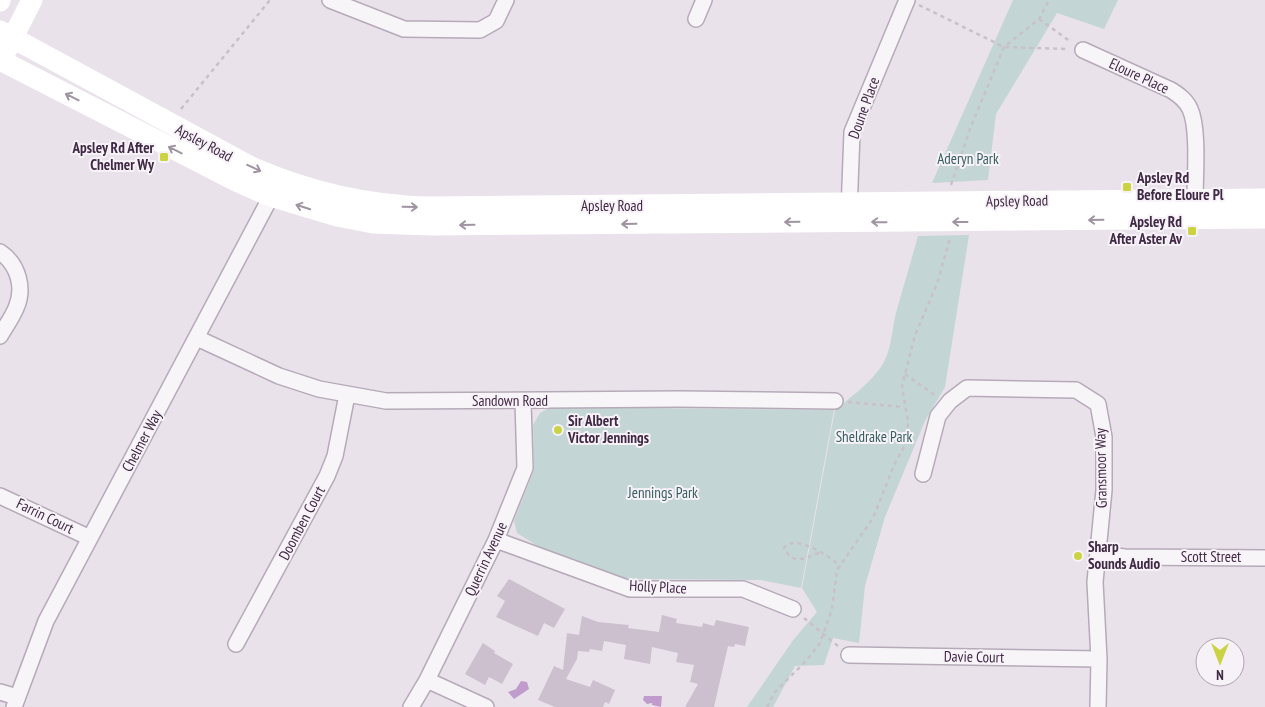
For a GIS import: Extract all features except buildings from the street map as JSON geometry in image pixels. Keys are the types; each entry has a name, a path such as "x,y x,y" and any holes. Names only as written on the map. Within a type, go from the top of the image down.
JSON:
{"main road":[{"path":"0,60 6,35 32,0"},
{"name":"Apsley Road","path":"6,35 253,168 274,187"},
{"name":"Apsley Road","path":"0,60 238,182 349,200 402,206 1265,218"},
{"name":"Apsley Road","path":"849,212 1195,199 1265,199"}],"street":[{"path":"330,0 404,29 480,30 496,21 506,0"},
{"path":"696,18 704,0"},
{"name":"Doune Place","path":"849,212 852,132 908,0"},
{"name":"Eloure Place","path":"1082,50 1171,90 1190,107 1195,130 1195,199"},
{"name":"Chelmer Way","path":"15,702 46,622 197,338 274,187"},
{"path":"0,252 8,257 20,276 17,307 0,336"},
{"name":"Sandown Road","path":"197,338 279,376 319,389 386,401 679,399 835,401"},
{"name":"Gransmoor Way","path":"923,474 938,416 950,401 967,388 1076,390 1098,404 1104,437 1104,490 1095,582 1099,659 1098,707"},
{"name":"Doomben Court","path":"236,644 327,476 341,433 347,395"},
{"name":"Querrin Avenue","path":"411,707 427,680 496,540 526,468 523,401"},
{"name":"Farrin Court","path":"0,496 90,538"},
{"name":"Holly Place","path":"496,540 630,589 742,589 793,609"},
{"name":"Scott Street","path":"1098,554 1125,557 1265,558"},
{"name":"Davie Court","path":"849,655 1099,659"},
{"path":"427,680 486,707"},
{"path":"0,692 15,702"}],"path":[{"path":"180,110 270,0"},
{"path":"908,0 1004,47 1082,50"},
{"path":"951,186 951,179 967,137 1004,47 1039,18 1049,0"},
{"path":"1039,18 1082,50"},
{"path":"767,707 775,692 807,660 820,643 832,609 835,580 840,566 874,518 895,463 906,442 908,422 902,386 922,314 937,284 950,236"},
{"path":"905,374 936,396 950,401"},
{"path":"835,401 904,407"},
{"path":"819,552 799,560 792,559 784,548 786,545 796,542 819,552 832,558 840,566"},
{"path":"793,609 849,655"}],"green space":[{"name":"Aderyn Park","path":"1013,0 1118,0 1104,29 1057,13 996,114 988,180 932,183"},
{"name":"Sheldrake Park","path":"969,235 945,387 925,421 885,517 865,586 859,643 833,638 824,665 795,666 773,707 747,707 794,639 817,612 802,588 835,410 868,382 886,358 896,313 918,236"},
{"name":"Jennings Park","path":"551,407 834,410 801,588 761,580 630,579 596,571 541,548 517,533 514,521 534,470 533,425 540,413"}],"shaded area":[{"path":"521,681 527,682 529,689 514,699 508,692 516,689"},
{"path":"644,696 662,696 661,707 652,705 652,703 647,704 643,700"}],"place":[{"name":"Apsley Rd After Chelmer Wy","path":"164,157"},
{"name":"Apsley Rd Before Eloure Pl","path":"1127,187"},
{"name":"Apsley Rd After Aster Av","path":"1192,231"},
{"name":"Sir Albert Victor Jennings","path":"558,430"},
{"name":"Sharp Sounds Audio","path":"1078,556"}]}
